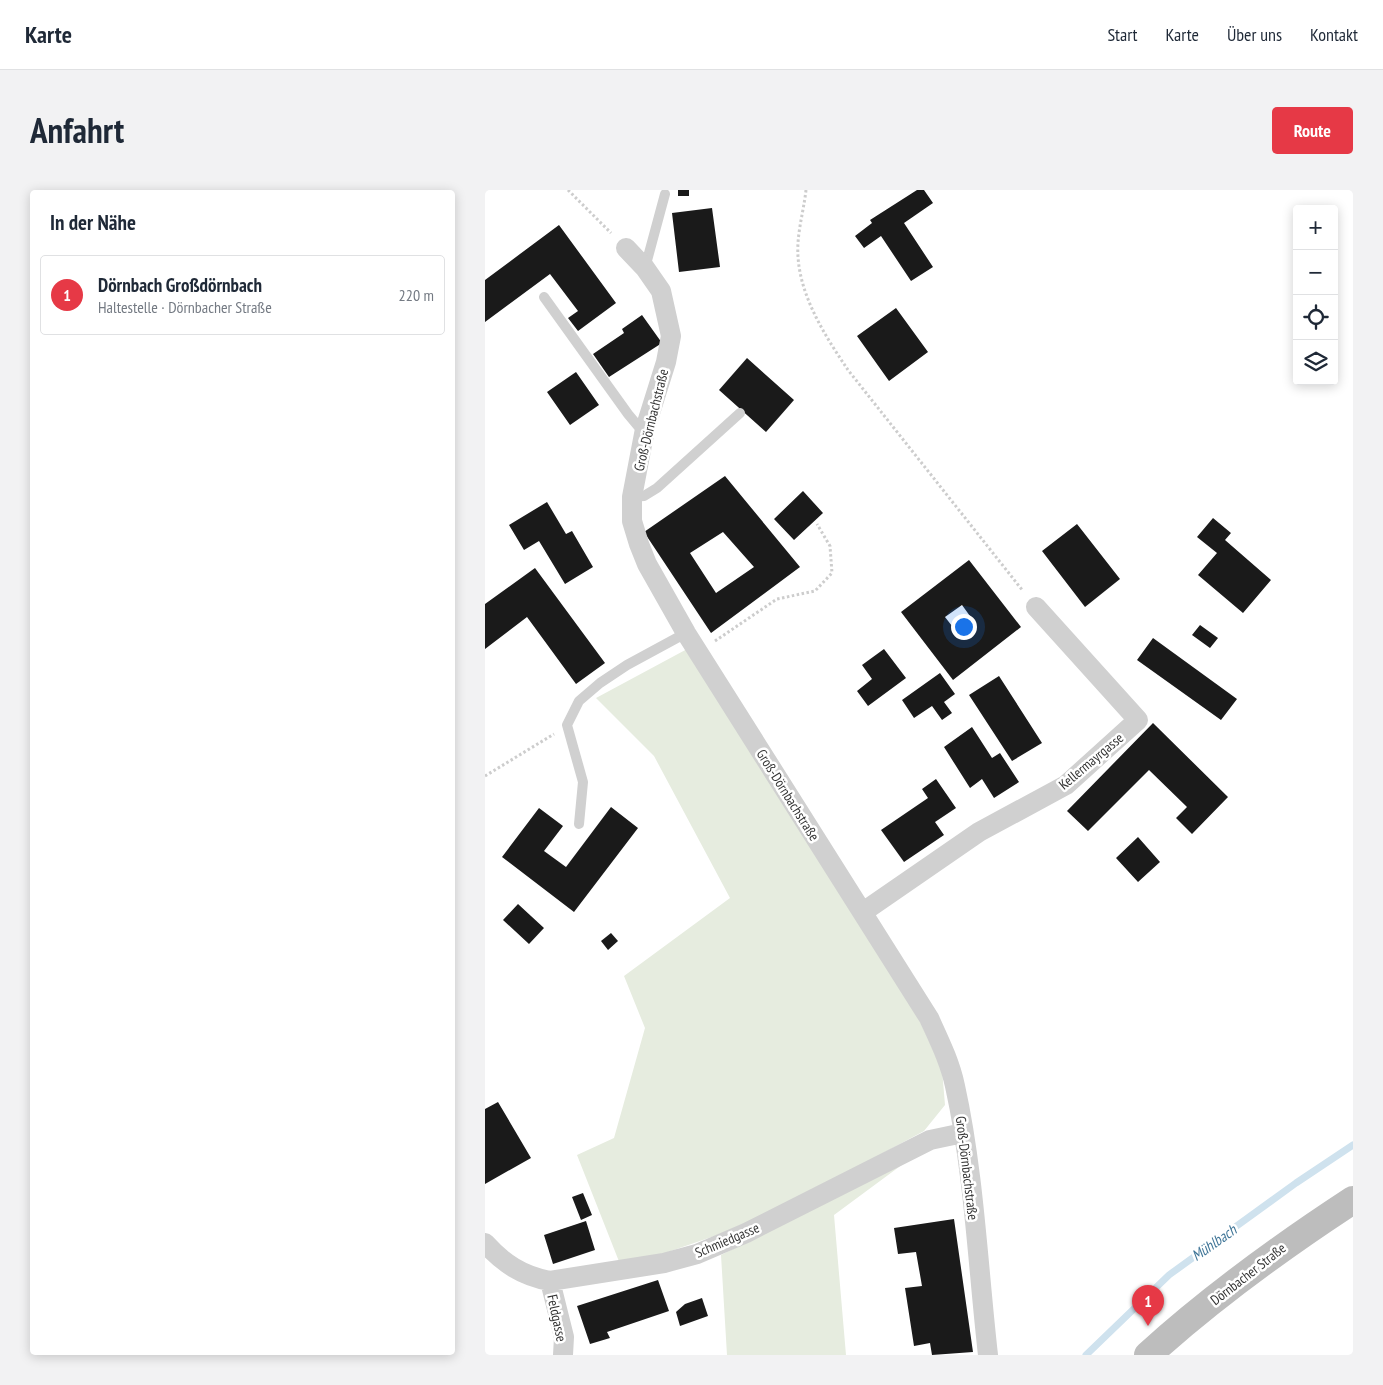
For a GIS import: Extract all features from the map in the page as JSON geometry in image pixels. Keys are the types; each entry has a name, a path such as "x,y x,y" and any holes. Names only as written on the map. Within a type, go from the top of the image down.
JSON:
{"street":[{"name":"Groß-Dörnbachstraße","path":"626,248 645,268 661,291 671,336 666,362 645,430 632,497 632,521 639,544 686,633 863,912 933,1027 945,1053 955,1085 963,1132 988,1355"},
{"name":"Kellermayrgasse","path":"863,912 979,832 1066,785 1139,720 1036,608"},
{"name":"Schmiedgasse","path":"485,1243 499,1258 518,1271 534,1278 550,1281 664,1263 697,1254 746,1233 930,1140 963,1132"},
{"name":"Dörnbacher Straße","path":"1153,1353 1239,1278 1295,1237 1353,1200"},
{"name":"Feldgasse","path":"550,1281 564,1337 563,1355"}],"lane":[{"path":"645,268 665,194"},
{"path":"544,297 627,414 638,426 645,430"},
{"path":"632,497 644,496 657,488 740,413"},
{"path":"579,824 583,782 567,725 579,701 627,665 686,633"}],"path":[{"path":"568,190 626,248"},
{"path":"806,190 798,244 801,274 812,309 827,338 848,370 1036,608"},
{"path":"698,652 777,599 815,591 832,573 829,546 817,524"},
{"path":"485,776 567,725"}],"shaded area":[{"path":"689,648 918,1017 942,1069 945,1105 924,1131 833,1180 729,1231 665,1253 620,1264 577,1155 614,1138 645,1028 624,976 730,898 654,756 596,698"},
{"path":"903,1164 834,1215 846,1355 727,1355 721,1255"}],"building":[{"path":"678,190 689,190 689,196 678,196"},
{"path":"917,190 924,190 933,203 904,223 933,267 911,281 881,236 864,248 855,236 872,223 870,220"},
{"path":"712,208 720,267 679,272 672,213"},
{"path":"559,225 616,303 578,331 568,318 578,311 550,274 485,322 485,280"},
{"path":"896,308 928,352 889,381 857,336"},
{"path":"642,315 662,343 609,377 593,354 624,333 622,329"},
{"path":"747,358 794,400 766,432 719,390"},
{"path":"576,372 599,405 570,425 547,392"},
{"path":"725,476 800,567 711,633 644,532","holes":["723,532 754,567 716,593 690,553"]},
{"path":"803,491 823,513 794,540 774,519"},
{"path":"547,502 566,534 572,531 593,567 565,584 539,541 524,550 509,525"},
{"path":"1213,518 1231,533 1225,540 1271,580 1243,613 1198,575 1217,553 1197,537"},
{"path":"1077,524 1120,579 1085,607 1042,551"},
{"path":"969,560 1021,627 953,680 901,612","holes":["962,605 975,623 959,635 945,617"]},
{"path":"535,568 605,663 576,684 527,617 485,649 485,604"},
{"path":"1200,625 1218,638 1210,648 1192,635"},
{"path":"1153,638 1237,699 1221,720 1137,660"},
{"path":"884,649 906,678 868,706 857,691 872,679 862,665"},
{"path":"940,673 955,694 944,702 952,713 942,720 932,706 914,718 902,700"},
{"path":"999,676 1042,743 1012,761 969,695"},
{"path":"1153,723 1228,797 1192,834 1176,818 1187,807 1149,770 1088,831 1067,811"},
{"path":"972,727 992,758 1000,753 1019,782 994,798 982,779 970,788 944,747"},
{"path":"936,779 956,808 935,822 944,835 904,862 881,830 928,798 922,789"},
{"path":"611,807 638,828 574,912 502,857 539,808 563,826 544,851 566,867"},
{"path":"1138,837 1160,862 1138,882 1116,858"},
{"path":"518,904 544,928 529,944 503,920"},
{"path":"611,933 618,941 608,950 601,941"},
{"path":"498,1102 531,1158 485,1184 485,1109"},
{"path":"583,1193 592,1215 581,1220 572,1197"},
{"path":"954,1219 973,1352 932,1355 930,1343 914,1346 905,1288 922,1286 916,1252 898,1254 894,1228"},
{"path":"586,1221 595,1250 553,1264 544,1235"},
{"path":"658,1280 669,1311 607,1332 610,1338 590,1344 577,1306"},
{"path":"702,1298 708,1316 680,1326 676,1312 685,1304"}],"waterway":[{"name":"Mühlbach","path":"1086,1355 1169,1275 1296,1183 1353,1145"}],"place":[{"name":"Dörnbach Großdörnbach","path":"1148,1326"}]}
